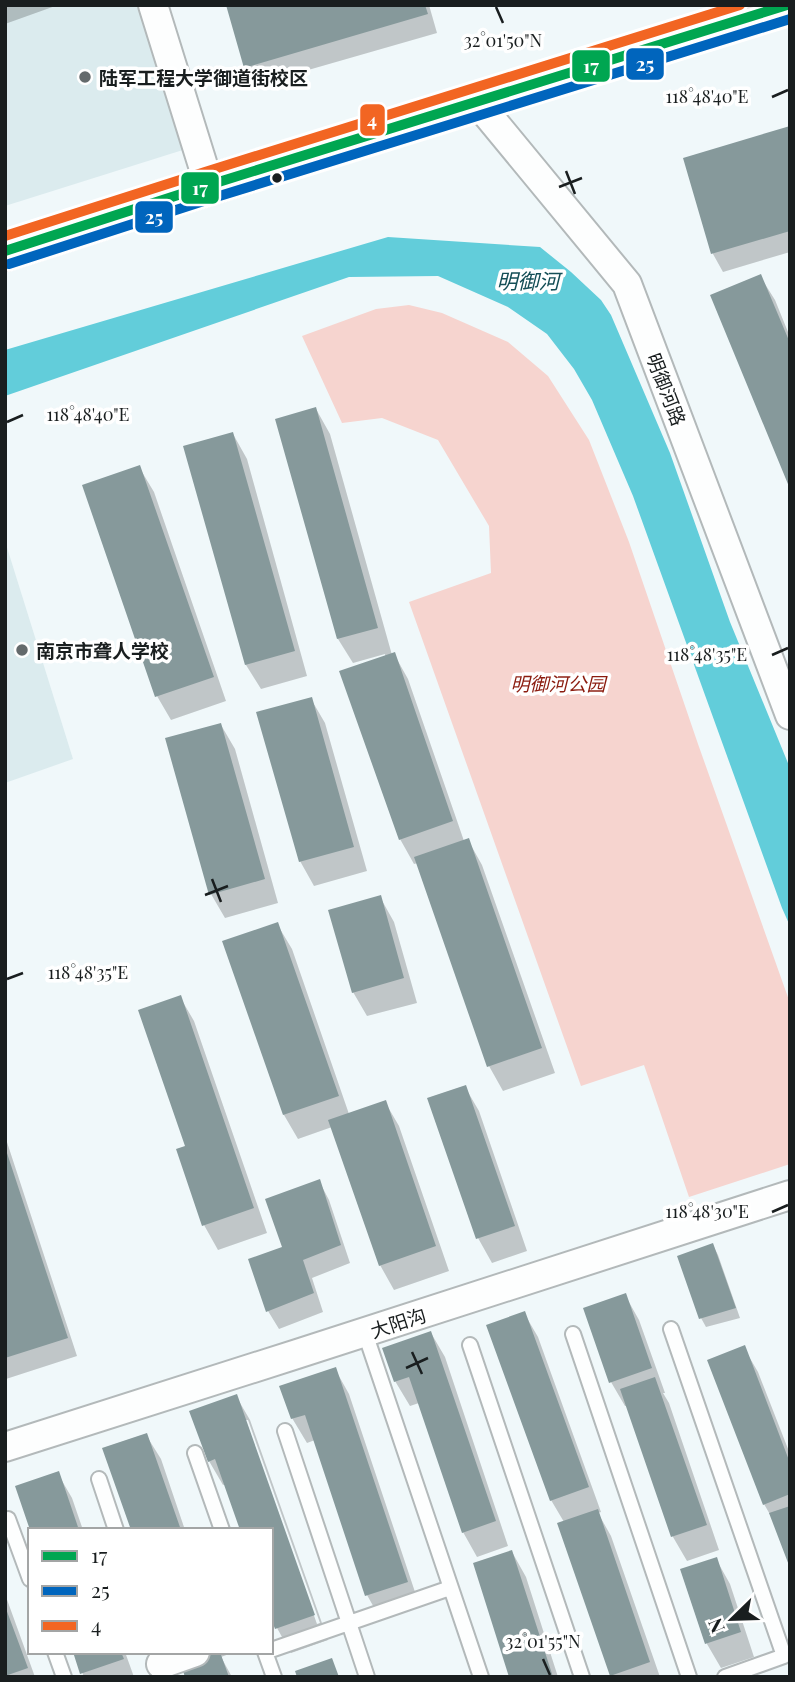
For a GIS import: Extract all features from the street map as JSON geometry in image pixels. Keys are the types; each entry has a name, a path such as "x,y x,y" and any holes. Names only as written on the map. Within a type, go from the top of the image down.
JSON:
{"main road":[{"path":"5,251 788,5"}],"street":[{"path":"153,5 209,185"},
{"name":"明御河路","path":"477,102 627,284 790,715"},
{"name":"大阳沟","path":"5,1447 790,1195"},
{"path":"162,1664 190,1654"}],"lane":[{"path":"671,1329 784,1656 727,1676"},
{"path":"365,1333 481,1677"},
{"path":"573,1334 689,1677"},
{"path":"470,1345 582,1677"},
{"path":"285,1431 367,1677"},
{"path":"195,1453 221,1528"},
{"path":"99,1479 115,1528"},
{"path":"8,1519 28,1574"},
{"path":"273,1649 450,1588"},
{"path":"56,1654 64,1677"},
{"path":"266,1654 274,1677"}],"shaded area":[{"name":"陆军工程大学御道街校区","path":"5,5 142,5 186,149 5,206"},
{"name":"南京市聋人学校","path":"5,541 73,759 5,783"}],"green space":[{"name":"明御河公园","path":"409,305 442,313 508,342 548,376 589,440 629,542 790,1003 790,1164 689,1197 644,1065 581,1086 409,602 491,573 489,526 438,440 382,418 342,423 302,336 376,309"}],"water":[{"name":"明御河","path":"388,237 540,247 601,300 611,315 670,453 730,622 790,768 790,926 633,496 592,400 574,369 547,334 508,307 438,276 349,277 5,396 5,350"}],"building":[{"path":"226,5 425,5 428,14 244,68"},
{"path":"790,126 790,231 711,254 683,158"},
{"path":"761,274 790,343 790,489 710,295"},
{"path":"316,407 378,628 337,639 275,419"},
{"path":"233,432 295,651 245,665 183,446"},
{"path":"140,465 214,677 155,697 82,485"},
{"path":"395,652 453,821 399,840 339,671"},
{"path":"312,697 354,847 299,862 256,712"},
{"path":"221,723 265,879 209,895 165,738"},
{"path":"469,838 542,1048 487,1067 414,857"},
{"path":"381,895 404,978 352,993 328,910"},
{"path":"278,922 339,1096 283,1115 222,941"},
{"path":"181,995 254,1208 202,1226 176,1149 185,1146 138,1010"},
{"path":"466,1085 515,1226 476,1239 427,1098"},
{"path":"386,1100 436,1246 379,1266 328,1120"},
{"path":"5,1147 68,1338 5,1358"},
{"path":"320,1179 341,1245 303,1260 314,1293 266,1312 248,1259 282,1247 265,1199"},
{"path":"713,1243 736,1308 699,1319 677,1256"},
{"path":"626,1293 652,1368 609,1383 583,1308"},
{"path":"525,1311 589,1487 550,1501 486,1325"},
{"path":"431,1331 496,1521 462,1533 409,1377 394,1382 382,1348"},
{"path":"745,1345 790,1463 790,1494 763,1505 707,1360"},
{"path":"336,1367 408,1582 365,1596 305,1415 291,1419 279,1386"},
{"path":"655,1377 707,1525 671,1537 620,1389"},
{"path":"237,1394 315,1615 275,1629 273,1528 239,1528 215,1459 208,1462 189,1411"},
{"path":"147,1433 180,1528 130,1528 102,1448"},
{"path":"59,1471 78,1528 29,1528 15,1486"},
{"path":"790,1506 790,1568 769,1513"},
{"path":"598,1509 650,1662 610,1676 557,1523"},
{"path":"512,1550 553,1677 509,1677 473,1563"},
{"path":"717,1557 741,1632 705,1644 680,1569"},
{"path":"5,1606 28,1668 5,1676"},
{"path":"74,1654 122,1654 124,1659 80,1674"},
{"path":"212,1654 221,1654 229,1677 185,1677 181,1665"},
{"path":"332,1658 339,1677 297,1677 295,1671"}],"transit line":[{"name":"4","path":"5,236 740,5"},
{"name":"17","path":"5,251 787,5"},
{"name":"25","path":"9,264 790,19"}],"place":[{"name":"陆军工程大学御道街校区","path":"85,77"},
{"name":"南京市聋人学校","path":"22,650"}]}
